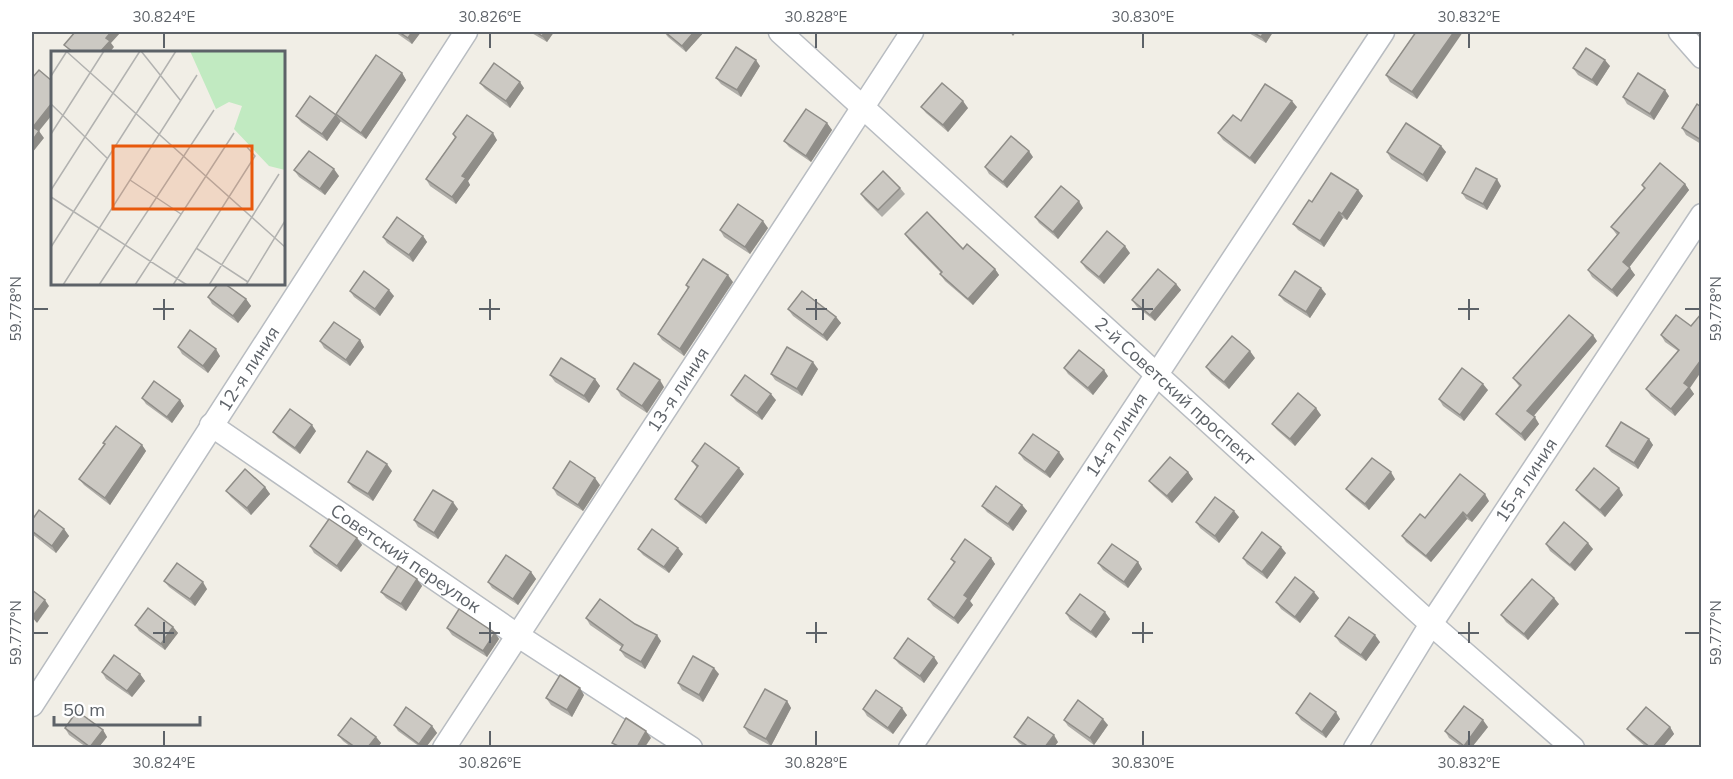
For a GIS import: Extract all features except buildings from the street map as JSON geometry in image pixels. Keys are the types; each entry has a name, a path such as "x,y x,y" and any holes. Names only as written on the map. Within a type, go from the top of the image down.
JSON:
{"street":[{"name":"12-я линия","path":"32,705 466,32"},
{"name":"2-й Советский проспект","path":"780,32 1431,624 1573,747"},
{"name":"13-я линия","path":"444,747 912,32"},
{"name":"14-я линия","path":"910,747 1383,32"},
{"path":"1680,32 1701,57"},
{"name":"15-я линия","path":"1355,747 1431,624 1701,215"},
{"name":"Советский переулок","path":"211,425 518,635 691,747"}]}
